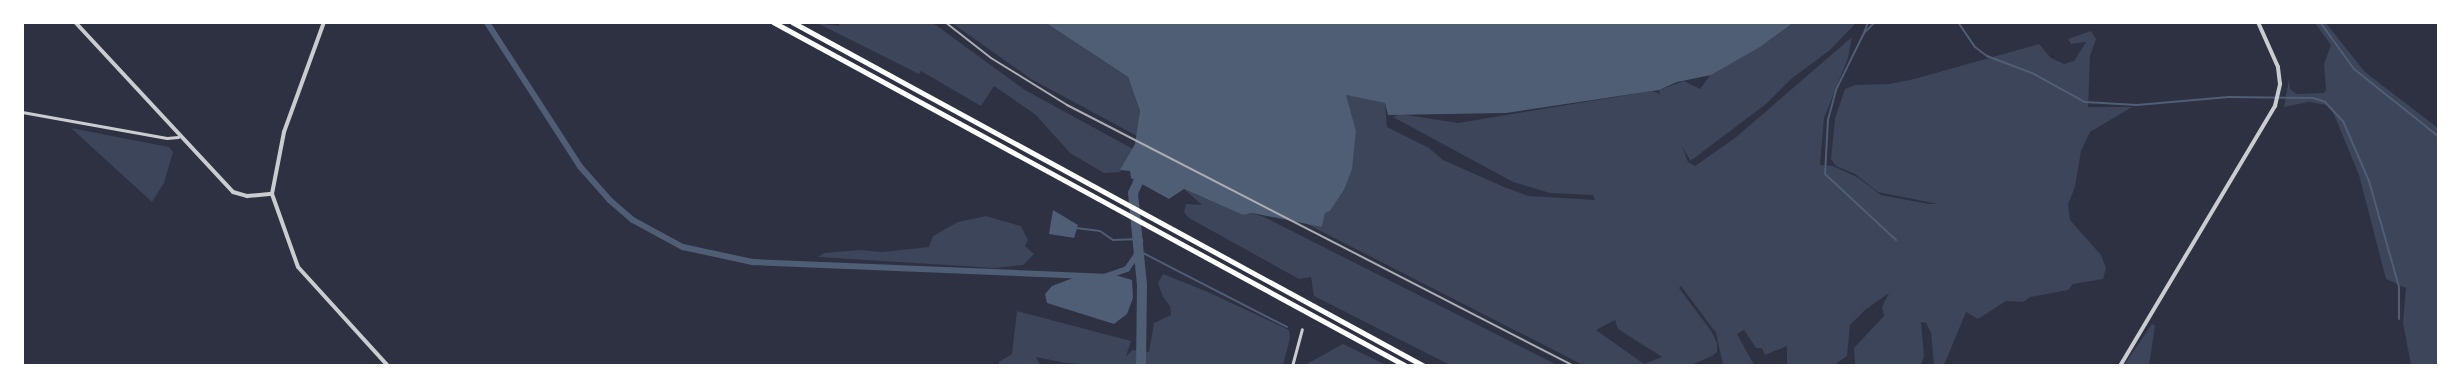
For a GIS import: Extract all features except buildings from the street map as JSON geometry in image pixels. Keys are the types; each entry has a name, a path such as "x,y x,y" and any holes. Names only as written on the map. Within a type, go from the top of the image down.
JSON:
{"highway":[{"path":"773,22 1406,366"},
{"path":"792,22 1155,222 1424,366"}],"street":[{"path":"75,22 178,136 233,192 247,196 272,194"},
{"path":"324,22 284,132 272,194 298,267 388,366"},
{"path":"2120,366 2265,126 2276,101 2278,94 2278,66 2258,22"},
{"path":"22,112 167,138 178,136"},
{"path":"1292,366 1302,329"}],"shaded area":[{"path":"840,22 933,23 1025,90 1133,149 1120,172 1104,173 1070,153 1036,115 994,86 981,106 921,71 919,74 817,23 839,26"},
{"path":"952,23 1046,23 1128,77 1140,111 1137,136 1031,79"},
{"path":"1046,23 1793,23 1760,47 1711,75 1677,82 1659,90 1506,113 1388,115 1385,103 1346,95 1356,131 1352,169 1344,190 1330,211 1325,213 1322,227 1252,213 1243,215 1184,189 1169,199 1131,178 1130,171 1120,170 1135,144 1140,111 1128,77"},
{"path":"1793,23 1856,23 1830,50 1791,79 1766,104 1693,159 1690,160 1682,146 1688,162 1695,166 1735,138 1852,37 1848,58 1824,118 1820,165 1833,166 1857,177 1881,195 1938,204 1878,192 1855,174 1836,166 1831,159 1835,119 1845,89 1855,85 1889,84 1914,79 2039,44 2051,58 2064,64 2074,61 2086,42 2071,44 2068,39 2091,31 2096,39 2090,56 2088,107 2132,107 2090,132 2081,151 2075,187 2068,204 2070,220 2101,255 2106,268 2103,279 2073,284 2068,290 2030,297 2023,302 2006,301 1978,319 1966,312 1944,365 1934,365 1931,333 1926,323 1921,322 1924,356 1921,365 1855,365 1854,348 1884,316 1882,307 1889,293 1865,310 1850,325 1847,356 1834,365 1787,365 1787,346 1765,355 1762,348 1756,348 1744,330 1737,334 1754,365 1723,365 1716,333 1681,286 1679,288 1712,332 1717,343 1717,352 1691,365 1583,365 1303,222 1322,227 1325,213 1330,211 1344,190 1356,131 1345,94 1385,103 1387,127 1429,148 1443,160 1504,187 1529,196 1595,200 1593,195 1550,193 1513,182 1393,117 1400,114 1458,123 1652,91 1660,94 1659,90 1684,81 1700,89 1712,73 1760,47","holes":["1615,320 1618,329 1662,357 1644,364 1596,330"]},
{"path":"2315,23 2326,23 2365,72 2438,128 2438,365 2411,365 2403,323 2406,288 2386,279 2359,175 2333,112 2326,105 2309,102 2284,107 2289,79 2290,89 2297,94 2324,93 2326,90 2324,64 2331,45"},
{"path":"71,128 169,147 173,152 164,183 152,202"},
{"path":"1184,189 1243,215 1252,213 1264,217 1557,365 1450,365 1314,296 1311,277 1299,279 1189,218 1184,212 1186,204 1202,205"},
{"path":"1053,210 1078,225 1074,238 1049,234"},
{"path":"986,216 1021,226 1028,240 1025,246 1034,254 1023,265 995,268 818,257 824,253 860,250 882,252 929,247 933,236 958,222"},
{"path":"1163,274 1208,292 1289,330 1290,338 1283,365 1113,366 1066,363 1036,357 1040,365 999,365 999,362 1012,354 1017,311 1131,341 1126,356 1133,350 1149,352 1154,323 1171,315 1170,306 1163,297 1158,283"},
{"path":"1115,275 1132,280 1133,298 1127,314 1114,324 1047,303 1045,294 1052,286 1078,276"},
{"path":"2152,324 2155,326 2149,365 2124,365"},
{"path":"1343,344 1386,365 1305,365"}],"waterway":[{"path":"487,22 580,166 610,200 633,220 683,247 753,262 1104,277 1127,269 1136,256 1140,242"},
{"path":"1868,22 1864,33 1875,22"},
{"path":"1958,22 1975,47 1987,56 2032,73 2085,102 2137,105 2229,97 2313,98 2325,102 2343,121 2369,181 2399,287 2399,319"},
{"path":"2320,22 2354,69 2438,136"},
{"path":"1864,33 1836,90 1828,119 1825,174 1896,240"},
{"path":"1141,366 1142,285 1133,193 1144,169"},
{"path":"1076,228 1100,231 1113,240 1139,239"},
{"path":"1141,252 1287,327"}],"railway":[{"path":"945,22 991,58 1067,105 1574,366"}]}
